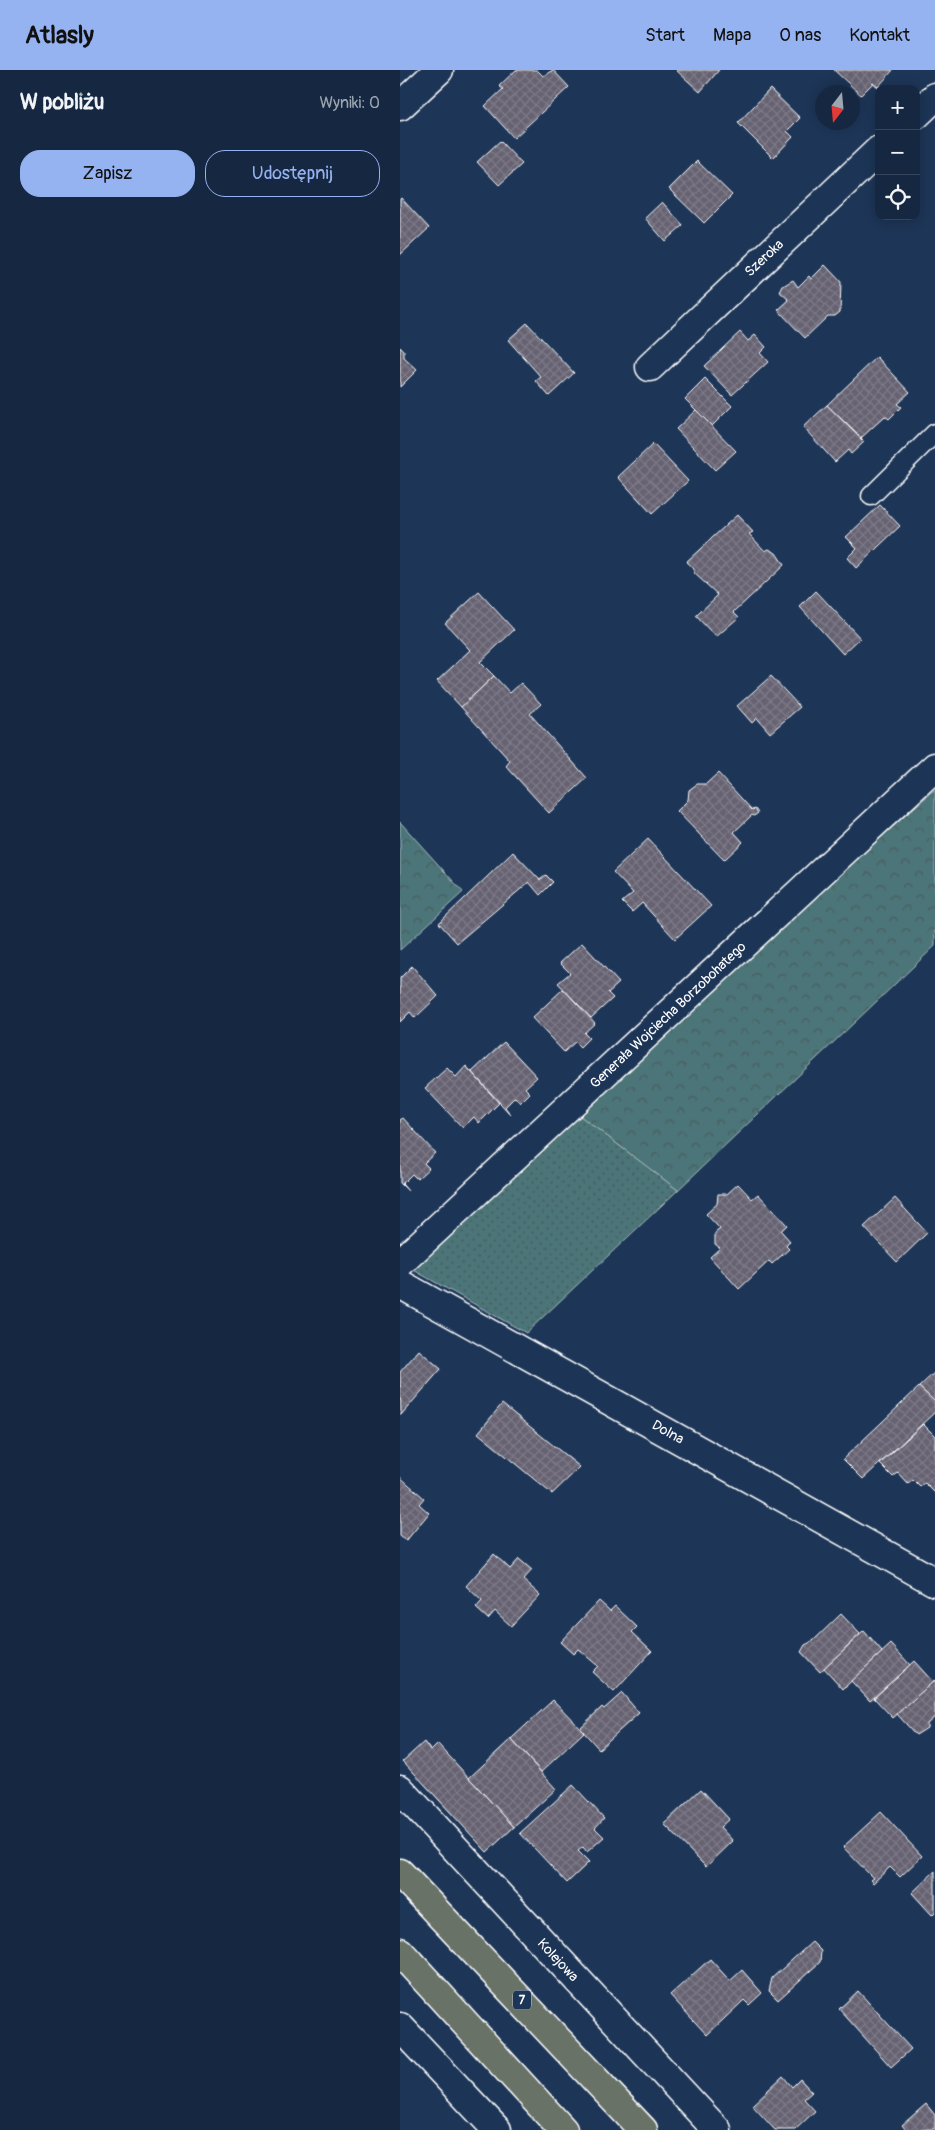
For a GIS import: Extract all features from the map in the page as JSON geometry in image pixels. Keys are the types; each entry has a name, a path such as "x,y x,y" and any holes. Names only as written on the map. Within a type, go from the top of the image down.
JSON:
{"highway":[{"name":"7","path":"400,1873 643,2130"},
{"path":"400,1952 563,2130"}],"street":[{"path":"400,106 439,70"},
{"path":"920,110 935,97"},
{"name":"Szeroka","path":"650,367 875,154"},
{"name":"Generała Wojciecha Borzobohatego","path":"400,1262 935,767"},
{"name":"Dolna","path":"400,1284 935,1582"},
{"name":"Kolejowa","path":"400,1789 461,1858 717,2130"},
{"path":"400,2027 497,2130"}],"lane":[{"path":"871,496 935,433"}],"green space":[{"path":"935,789 935,946 678,1190 575,1112"},
{"path":"400,822 463,892 400,950"},
{"path":"575,1112 678,1190 526,1333 408,1267"}],"building":[{"path":"516,70 537,70 543,76 553,70 569,87 514,138 485,106 503,89 499,86"},
{"path":"676,70 719,70 700,92"},
{"path":"834,70 893,70 880,85 873,83 861,95 860,85 850,85"},
{"path":"770,89 800,118 787,131 793,137 773,158 738,123"},
{"path":"500,141 522,164 499,185 477,162"},
{"path":"697,161 732,195 704,223 669,189"},
{"path":"400,199 429,228 400,255"},
{"path":"662,202 683,225 665,241 645,218"},
{"path":"825,265 841,282 840,312 835,316 828,316 805,338 778,310 789,300 780,292 783,286 793,280 798,287 809,276 811,279"},
{"path":"527,323 574,373 549,396 536,381 541,377 508,340"},
{"path":"740,332 748,341 755,335 766,347 760,353 768,362 732,395 704,366"},
{"path":"400,347 404,351 404,358 417,370 400,387"},
{"path":"877,357 910,392 897,404 901,407 889,419 885,416 861,438 827,405"},
{"path":"705,379 732,406 712,426 685,399"},
{"path":"827,405 864,442 851,454 848,450 835,462 803,427"},
{"path":"696,410 736,451 715,470 676,429"},
{"path":"653,444 688,481 652,514 618,477"},
{"path":"880,505 900,526 856,568 847,558 857,548 846,537"},
{"path":"737,515 753,532 749,534 765,551 769,549 776,553 784,565 734,612 739,617 716,637 696,616 718,595 694,573 694,569 686,562"},
{"path":"816,591 860,638 843,654 800,607"},
{"path":"479,592 514,630 480,662 494,676 461,707 437,681 470,650 445,623"},
{"path":"494,676 510,693 521,683 541,704 530,714 587,778 549,813 506,766 510,761 461,707"},
{"path":"771,676 800,707 770,733 757,718 752,723 737,706"},
{"path":"718,773 752,810 755,809 758,813 754,816 752,815 734,832 743,842 724,860 677,811 688,800 689,790 697,784 706,784"},
{"path":"648,839 711,906 675,939 642,903 632,912 622,902 633,893 613,872"},
{"path":"513,852 540,880 546,875 553,882 540,895 529,882 457,943 439,923"},
{"path":"582,943 619,983 608,993 613,998 591,1018 558,983 570,973 560,963"},
{"path":"412,966 438,996 415,1018 410,1012 400,1022 400,978"},
{"path":"563,989 595,1023 584,1033 589,1038 580,1047 575,1042 564,1052 532,1018"},
{"path":"504,1042 537,1077 525,1088 530,1093 520,1103 515,1097 505,1107 511,1115 467,1067 472,1072"},
{"path":"466,1066 499,1103 479,1123 474,1117 463,1128 425,1088 447,1068 456,1077"},
{"path":"403,1118 435,1153 424,1163 429,1168 417,1179 412,1174 402,1184 408,1191 400,1183 400,1120"},
{"path":"738,1184 752,1199 758,1194 787,1225 781,1231 790,1241 786,1246 789,1249 772,1264 769,1261 739,1289 710,1257 720,1248 715,1244 715,1233 720,1229 706,1214 717,1204 718,1194 727,1194"},
{"path":"895,1198 927,1233 897,1262 864,1227"},
{"path":"419,1350 441,1369 401,1415 400,1372"},
{"path":"935,1372 935,1402 919,1387"},
{"path":"919,1387 935,1402 935,1412 863,1479 843,1459"},
{"path":"502,1404 580,1467 552,1494 478,1433"},
{"path":"923,1424 935,1436 935,1493 925,1483 920,1487 913,1480 908,1484 898,1473 893,1477 880,1464"},
{"path":"400,1477 424,1498 419,1504 429,1513 406,1541 400,1536"},
{"path":"494,1554 510,1569 519,1559 532,1570 523,1580 540,1595 511,1626 495,1611 488,1619 476,1608 482,1601 466,1586"},
{"path":"599,1601 610,1611 615,1606 637,1627 632,1632 652,1651 614,1692 592,1672 598,1666 578,1649 573,1654 560,1642"},
{"path":"841,1614 860,1634 820,1672 801,1652 805,1645 813,1641"},
{"path":"864,1631 882,1652 843,1689 824,1668"},
{"path":"891,1644 910,1665 870,1701 851,1681"},
{"path":"914,1661 933,1682 893,1718 874,1698"},
{"path":"935,1680 935,1717 927,1724 927,1728 916,1735 897,1714"},
{"path":"622,1693 639,1713 599,1749 580,1728 602,1707 604,1709"},
{"path":"553,1700 584,1732 541,1772 511,1739"},
{"path":"511,1739 556,1789 514,1827 469,1778"},
{"path":"424,1742 431,1751 438,1744 514,1827 487,1852 403,1761"},
{"path":"573,1785 604,1818 595,1828 604,1837 587,1852 583,1847 578,1851 589,1862 567,1883 520,1833"},
{"path":"701,1789 729,1819 720,1827 733,1841 706,1867 664,1824"},
{"path":"881,1812 922,1856 900,1877 890,1867 873,1883 870,1880 873,1878 843,1847"},
{"path":"935,1871 935,1912 932,1915 912,1893"},
{"path":"812,1942 821,1951 820,1962 778,2000 769,1991 772,1978"},
{"path":"710,1959 730,1981 742,1970 762,1993 749,2005 744,2000 707,2035 670,1995"},
{"path":"858,1991 911,2049 891,2067 839,2009"},
{"path":"783,2076 792,2087 800,2079 812,2092 804,2099 815,2111 795,2130 775,2130 752,2105"},
{"path":"926,2104 935,2115 935,2129 906,2130 902,2125"}]}
